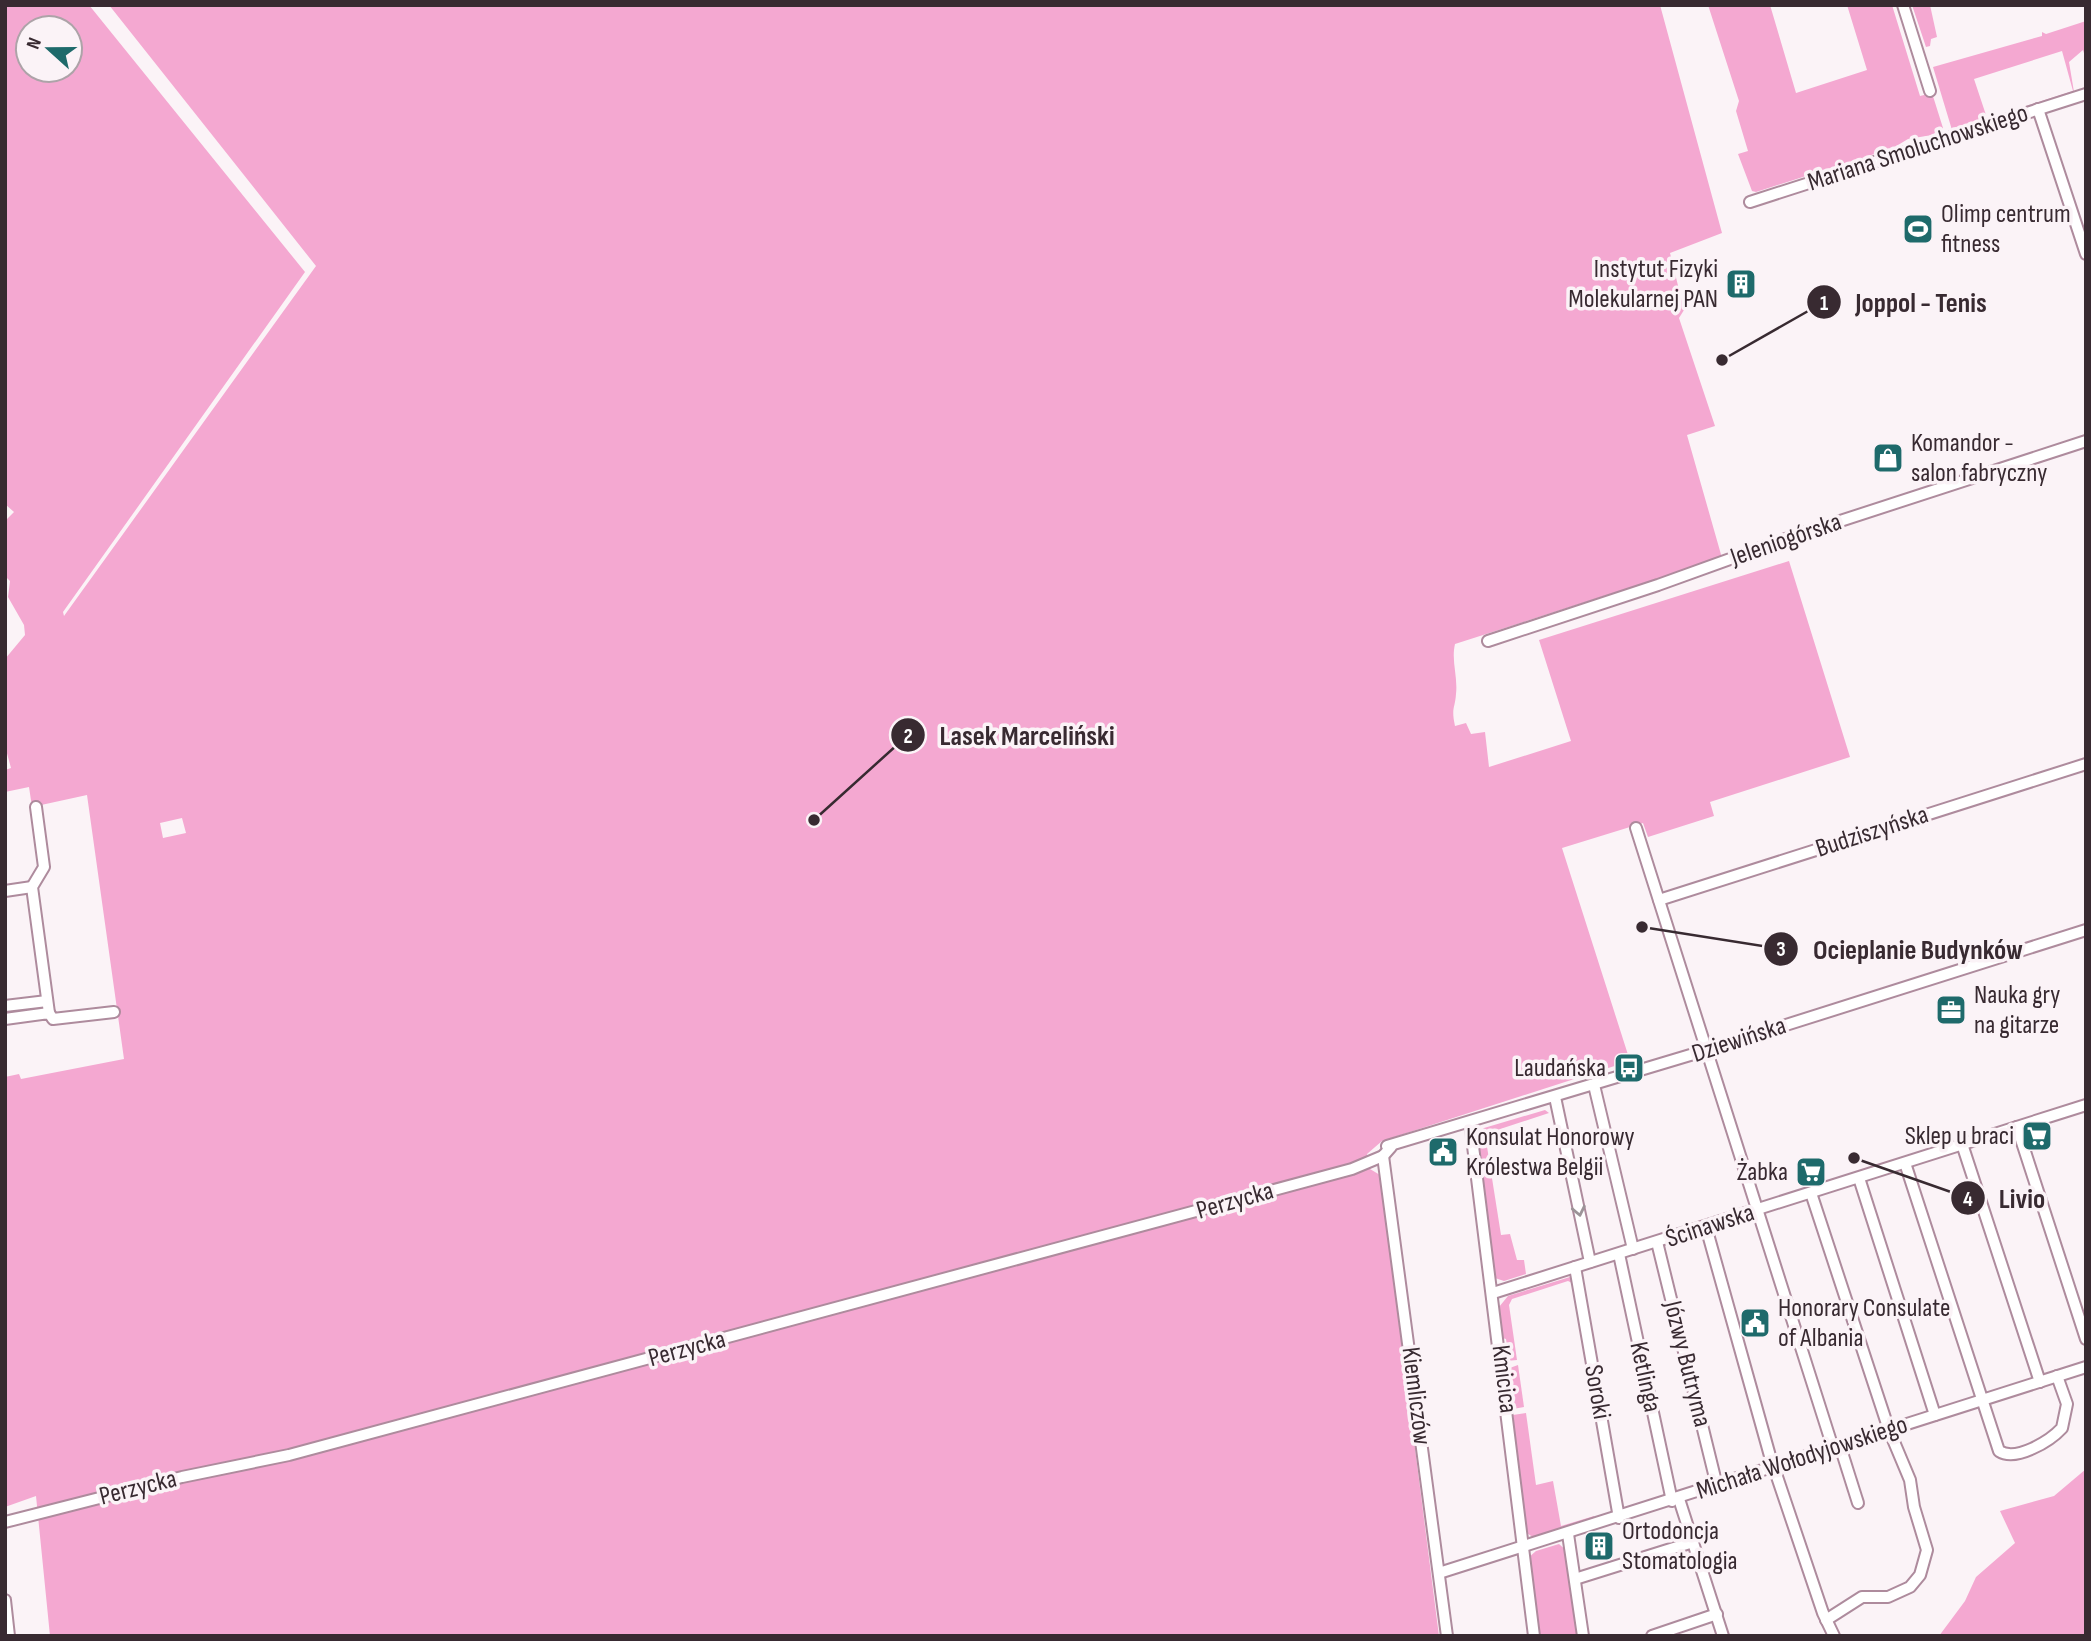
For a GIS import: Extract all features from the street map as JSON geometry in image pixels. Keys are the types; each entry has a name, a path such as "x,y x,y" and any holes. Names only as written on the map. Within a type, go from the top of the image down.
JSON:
{"street":[{"path":"1903,5 1930,91"},
{"name":"Mariana Smoluchowskiego","path":"1751,202 2086,94"},
{"path":"2038,109 2086,254"},
{"name":"Jeleniogórska","path":"1488,641 1658,585 1791,537 2086,441"},
{"name":"Budziszyńska","path":"1659,900 2086,764"},
{"path":"36,807 44,867 32,887 48,1007 52,1019 114,1012"},
{"path":"1636,828 1757,1211 1858,1503"},
{"path":"5,891 32,887"},
{"name":"Dziewińska","path":"1366,1162 1386,1146 1391,1147 1594,1085 2086,930"},
{"path":"5,1006 48,1007"},
{"path":"5,1019 48,1007"},
{"path":"1594,1085 1633,1250"},
{"path":"1555,1097 1590,1262"},
{"name":"Ścinawska","path":"1493,1293 2086,1105"},
{"name":"Kmicica","path":"1470,1122 1534,1636"},
{"path":"2017,1127 2086,1339"},
{"path":"1962,1144 2040,1382"},
{"path":"1366,1162 1371,1163 1383,1156 1391,1147"},
{"name":"Kiemliczów","path":"1383,1156 1447,1636"},
{"name":"Perzycka","path":"5,1522 182,1477 302,1452 1133,1230 1352,1169 1366,1162"},
{"path":"1905,1163 1998,1451 2006,1455 2041,1444 2057,1434 2066,1420 2067,1404 2057,1376"},
{"path":"1859,1178 1935,1415"},
{"path":"1811,1194 1889,1430 1910,1480 1914,1507 1927,1550 1924,1565 1915,1582 1903,1591 1888,1597 1862,1597 1826,1620"},
{"path":"1706,1227 1775,1468 1826,1620 1834,1636"},
{"name":"Józwy Butryma","path":"1657,1242 1717,1486"},
{"name":"Ketlinga","path":"1619,1254 1675,1500 1693,1542 1723,1636"},
{"name":"Soroki","path":"1575,1267 1619,1518"},
{"name":"Michała Wołodyjowskiego","path":"1438,1573 1619,1518 2086,1367"},
{"path":"1568,1534 1583,1636"},
{"path":"1575,1578 1693,1542"},
{"path":"5,1600 9,1636"},
{"path":"1652,1636 1717,1614"}],"shaded area":[{"path":"5,5 89,5 305,272 63,612 64,616 316,266 109,5 1660,5 1722,233 1670,253 1684,310 1679,318 1715,426 1687,435 1722,558 1455,644 1455,726 1466,723 1471,734 1485,732 1489,767 1571,741 1539,640 1789,561 1850,757 1710,802 1714,816 1648,837 1643,823 1562,848 1630,1061 1382,1141 1367,1154 1370,1169 1380,1175 1439,1636 50,1636 36,1496 5,1507 5,1077 19,1074 21,1079 124,1059 87,795 32,807 29,787 5,792 5,770 11,768 5,746 5,659 25,635 24,625 8,597 10,581 5,576 5,521 14,512 5,504","holes":["182,818 186,833 163,838 160,823"]},
{"path":"1708,5 1770,5 1796,93 1867,70 1847,5 1892,5 1920,96 1932,93 1943,128 1932,135 1908,139 1893,148 1756,192 1752,191 1738,154 1748,151 1736,111 1739,101"},
{"path":"1912,5 1930,5 1937,37 1931,39 1930,46 1926,47"},
{"path":"2086,21 2086,60 2083,50 2069,62 2074,92 2001,114 2073,91 2062,51 1974,79 1987,118 1992,118 1952,130 1933,67 2042,36 2042,32 2046,34"},
{"path":"1545,1110 1549,1113 1485,1134 1501,1235 1510,1234 1517,1260 1524,1260 1526,1274 1504,1281 1495,1278 1476,1135 1484,1128"},
{"path":"1570,1277 1572,1283 1568,1281 1512,1299 1509,1305 1517,1360 1506,1361 1504,1348 1507,1346 1506,1339 1502,1338 1499,1307 1508,1296"},
{"path":"1518,1365 1524,1407 1513,1409 1507,1369"},
{"path":"1526,1413 1536,1485 1553,1481 1561,1526 1594,1516 1595,1519 1534,1538 1524,1531 1513,1415"},
{"path":"2086,1469 2086,1636 1939,1636 1965,1601 1976,1577 2015,1543 2000,1511 2054,1496"},
{"path":"1559,1544 1568,1552 1579,1636 1538,1636 1528,1558 1536,1551"}],"place":[{"name":"Olimp centrum fitness","path":"1918,229"},
{"name":"Instytut Fizyki Molekularnej PAN","path":"1741,284"},
{"name":"Joppol - Tenis","path":"1722,360"},
{"name":"Komandor - salon fabryczny","path":"1888,458"},
{"name":"Lasek Marceliński","path":"814,820"},
{"name":"Ocieplanie Budynków","path":"1642,927"},
{"name":"Nauka gry na gitarze","path":"1951,1010"},
{"name":"Laudańska","path":"1629,1068"},
{"name":"Sklep u braci","path":"2037,1136"},
{"name":"Konsulat Honorowy Królestwa Belgii","path":"1443,1152"},
{"name":"Livio","path":"1854,1158"},
{"name":"Żabka","path":"1811,1172"},
{"name":"Honorary Consulate of Albania","path":"1755,1323"},
{"name":"Ortodoncja Stomatologia","path":"1599,1546"}]}
